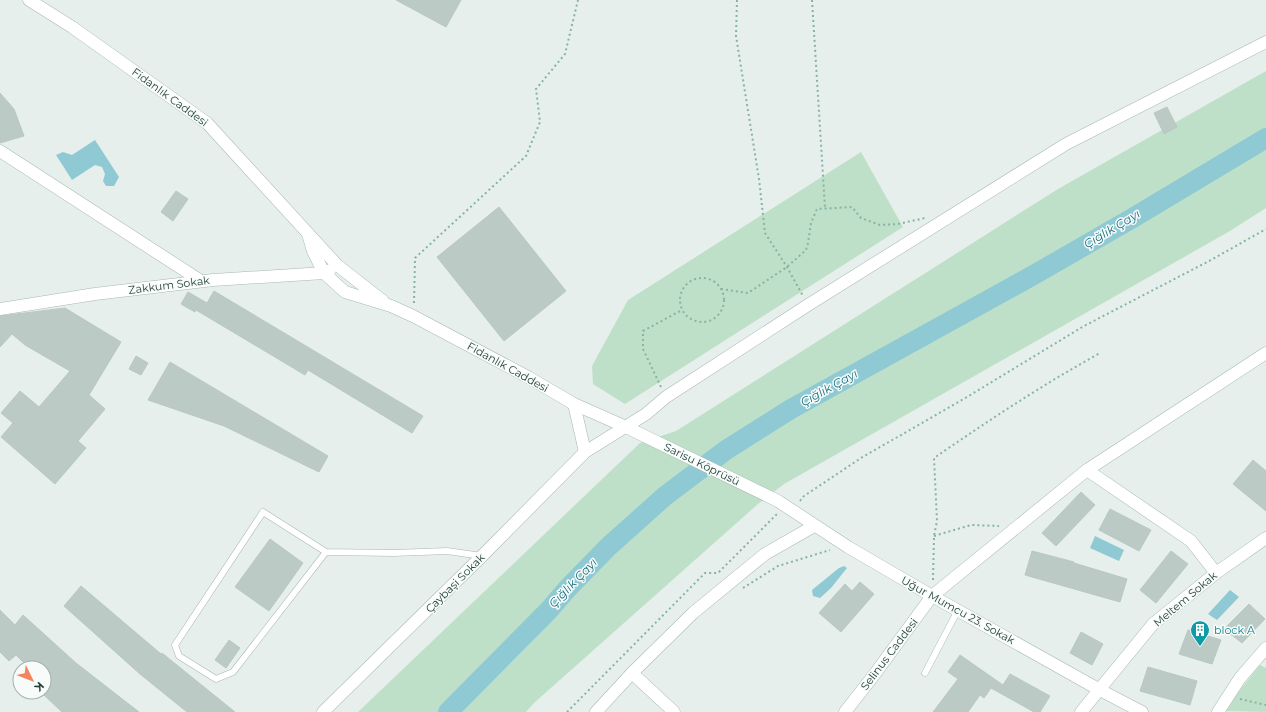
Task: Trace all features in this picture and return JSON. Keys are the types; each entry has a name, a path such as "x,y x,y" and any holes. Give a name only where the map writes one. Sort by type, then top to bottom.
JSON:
{"street":[{"name":"Fidanlık Caddesi","path":"29,0 72,27 207,123 337,265 391,306"},
{"name":"Çaybaşi Sokak","path":"323,712 482,556 584,452 646,414 666,397 808,305 1066,144 1266,42"},
{"path":"0,151 202,281"},
{"name":"Fidanlık Caddesi","path":"308,234 313,251 324,273 345,292 391,306 413,316 528,377 574,404 626,427"},
{"name":"Zakkum Sokak","path":"0,309 95,294 202,281 324,273 337,265"},
{"name":"Selinus Caddesi","path":"844,712 874,675 932,596 1087,470 1266,353"},
{"path":"574,404 584,452"},
{"name":"Sarisu Kōprüsü","path":"626,427 785,506"},
{"path":"1087,470 1191,540 1216,573"},
{"name":"Uğur Mumcu 23. Sokak","path":"785,506 848,547 932,596 1142,712"},
{"path":"596,712 632,673 693,613 764,554 814,526"},
{"name":"Meltem Sokak","path":"1081,712 1153,624 1216,573 1266,538"},
{"path":"1218,712 1240,678 1266,648"},
{"path":"632,673 674,712"}],"lane":[{"path":"326,552 233,672 216,679 179,656 175,645 263,512 326,552 394,553 447,551 482,556"},
{"path":"924,673 958,610"}],"path":[{"path":"413,316 415,258 526,156 540,122 536,89 565,54 578,0"},
{"path":"737,0 736,36 759,179 764,233 787,267 808,305"},
{"path":"812,0 825,208"},
{"path":"721,289 748,293 787,267 806,250 810,223 817,209 852,207 861,218 880,225 898,224 931,217"},
{"path":"567,712 705,573 718,573 785,506 804,496 861,458 1084,326 1211,260 1266,229"},
{"path":"695,279 710,279 717,283 721,289 724,296 722,310 712,320 698,322 692,320 682,310 680,295 688,282 695,279"},
{"path":"666,397 643,348 643,331 682,310"},
{"path":"932,596 934,536 937,521 934,458 1062,374 1100,353"},
{"path":"934,536 971,525 1016,527"},
{"path":"740,590 778,566 828,550 848,547"},
{"path":"1228,697 1266,705"}],"green space":[{"path":"1266,71 1266,208 1230,231 784,484 758,504 534,703 526,712 358,712 640,443 676,431 1058,189"},
{"path":"861,152 903,227 625,404 593,384 592,366 628,300"},
{"path":"1260,665 1266,668 1266,712 1223,711"}],"water":[{"path":"95,140 119,177 114,186 106,186 103,181 105,174 102,167 95,165 72,180 56,155 63,152 72,155"},
{"path":"1095,536 1124,550 1119,561 1090,548"},
{"path":"844,566 847,568 831,588 820,598 813,596 812,590 839,568"},
{"path":"1230,590 1239,597 1217,620 1208,614"}],"building":[{"path":"396,0 461,0 446,27"},
{"path":"0,93 14,109 24,136 0,143"},
{"path":"1167,107 1177,127 1164,134 1154,113"},
{"path":"176,191 188,199 173,221 161,212"},
{"path":"499,207 566,291 504,341 437,257"},
{"path":"214,291 423,416 412,433 308,370 305,375 196,310 195,312 181,304 188,292 207,303"},
{"path":"65,308 121,342 89,395 105,409 78,441 86,448 55,484 1,437 13,423 1,413 20,391 39,407 70,371 25,345 12,334 0,347 0,316"},
{"path":"136,356 148,363 141,375 129,369"},
{"path":"170,362 328,456 319,472 224,426 148,400"},
{"path":"1253,460 1266,471 1266,511 1233,484"},
{"path":"1081,492 1095,505 1056,546 1042,533"},
{"path":"1110,509 1151,530 1139,551 1099,530"},
{"path":"270,539 303,563 269,611 235,587"},
{"path":"1032,551 1074,562 1127,579 1120,602 1025,575"},
{"path":"1171,551 1188,564 1156,603 1140,590"},
{"path":"860,582 874,594 841,632 819,613 845,584 852,591"},
{"path":"81,586 161,654 162,653 235,712 187,712 140,674 64,606"},
{"path":"1249,604 1265,619 1242,643 1224,629"},
{"path":"0,610 15,625 23,615 76,663 139,712 62,712 49,700 52,700 52,660 21,660 16,655 9,661 0,652"},
{"name":"block A","path":"1188,630 1221,640 1212,664 1179,654"},
{"path":"1081,632 1103,644 1092,665 1070,653"},
{"path":"229,640 240,648 226,668 215,660"},
{"path":"960,655 1003,685 1010,674 1050,696 1040,712 1034,712 991,688 984,698 980,695 968,712 933,712 958,679 948,672"},
{"path":"1148,667 1197,681 1190,705 1140,691"}],"waterway":[{"name":"Çığlık Çayı","path":"448,712 549,610 608,547 665,496 726,450 791,409 1030,277 1131,219 1266,138"}],"place":[{"name":"block A","path":"1200,647"}]}
